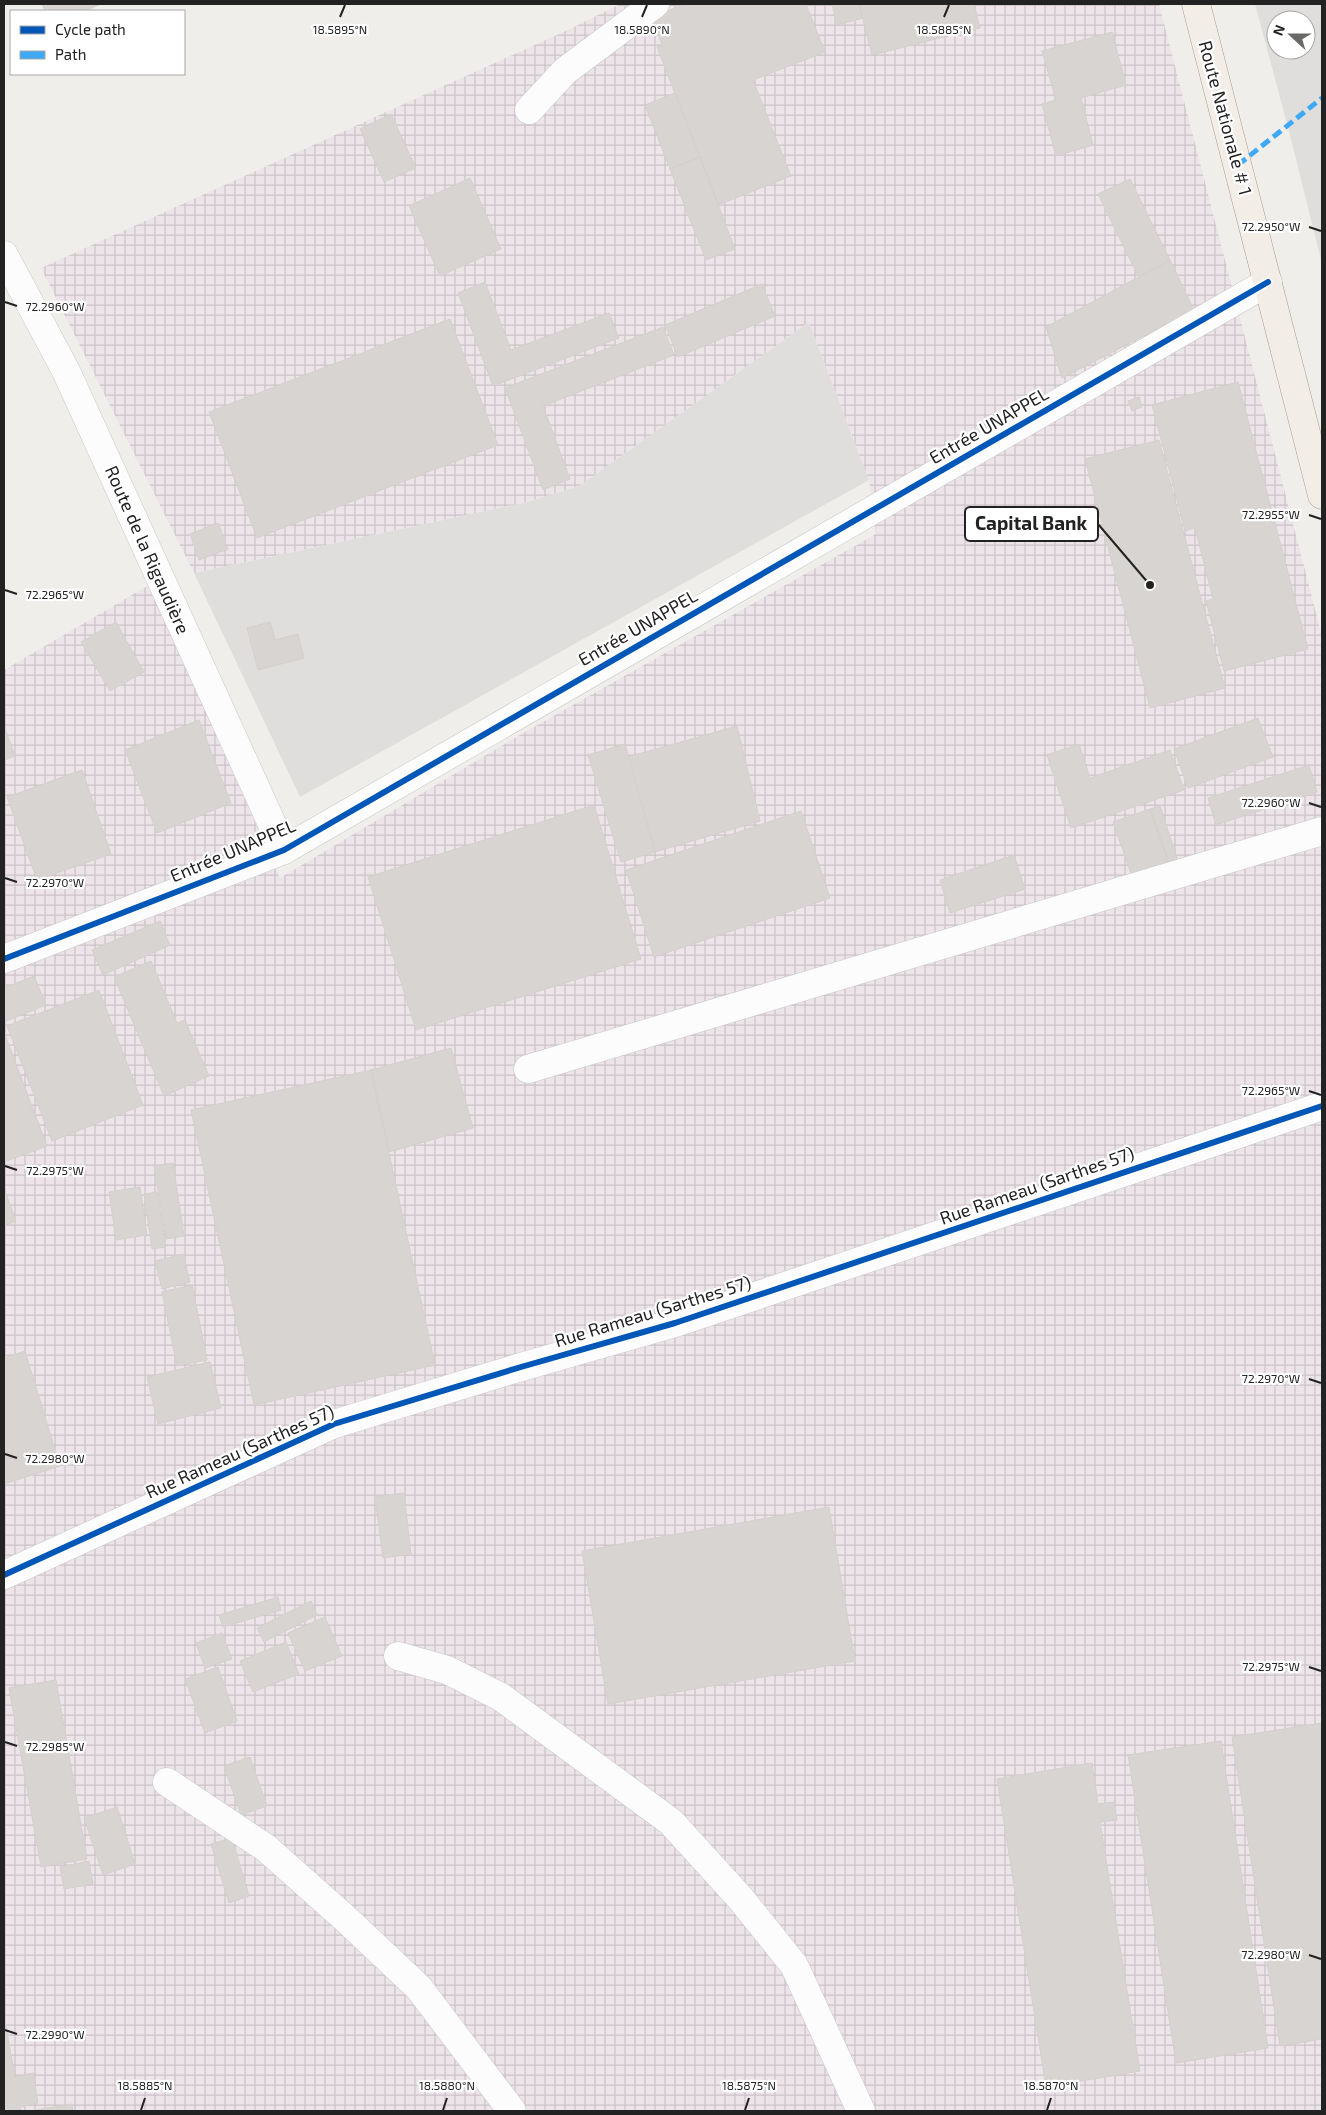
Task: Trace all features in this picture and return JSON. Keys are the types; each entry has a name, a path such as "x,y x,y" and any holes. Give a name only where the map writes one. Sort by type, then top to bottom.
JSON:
{"main road":[{"name":"Route Nationale # 1","path":"1196,4 1322,495"}],"street":[{"path":"529,110 564,71 655,4"},
{"name":"Route de la Rigaudière","path":"4,254 66,371 284,850"},
{"name":"Entrée UNAPPEL","path":"4,959 284,850 1268,282"},
{"path":"528,1069 1322,831"},
{"name":"Rue Rameau (Sarthes 57)","path":"4,1575 334,1424 520,1367 675,1323 1322,1106"},
{"path":"398,1656 447,1670 501,1697 671,1822 741,1899 794,1965 861,2111"},
{"path":"167,1782 266,1848 369,1940 419,1988 512,2111"}],"shaded area":[{"path":"620,4 1159,4 1322,636 1322,2111 4,2111 4,670 149,585 280,878 518,736 876,534 869,480 809,322 579,486 527,502 194,573 41,268 570,29"},
{"path":"1255,4 1322,4 1322,264 1270,60 1316,60 1316,10 1266,10 1266,45"},
{"path":"809,322 869,480 300,797 194,573 527,502 579,486"}],"building":[{"path":"42,4 101,4 87,10 45,10"},
{"path":"685,4 806,4 825,52 753,80 791,176 718,205 657,47 662,45 652,17"},
{"path":"832,4 859,4 863,18 837,25"},
{"path":"859,4 974,4 980,28 872,55"},
{"path":"1112,32 1126,85 1081,98 1093,145 1056,156 1042,104 1056,100 1042,51"},
{"path":"675,93 700,157 670,169 645,105"},
{"path":"391,114 416,168 384,182 360,129"},
{"path":"700,157 735,249 706,260 670,169"},
{"path":"470,178 501,249 440,276 409,206"},
{"path":"1130,179 1170,260 1139,278 1098,194"},
{"path":"1170,260 1194,310 1062,378 1046,327"},
{"path":"485,282 511,350 609,313 619,338 493,386 458,293"},
{"path":"762,284 775,316 678,357 665,325"},
{"path":"450,319 498,445 257,538 209,412"},
{"path":"663,327 674,355 543,406 570,479 543,490 505,388"},
{"path":"1238,382 1308,649 1224,671 1206,601 1213,599 1195,528 1185,531 1152,405"},
{"path":"1139,397 1142,407 1132,411 1128,401"},
{"path":"1159,440 1225,688 1150,708 1085,459"},
{"path":"218,523 228,549 199,560 190,534"},
{"path":"116,622 144,672 110,691 81,642"},
{"path":"270,622 275,640 298,634 304,658 258,670 247,628"},
{"path":"1258,718 1273,757 1188,788 1174,749"},
{"path":"199,720 231,803 157,833 125,750"},
{"path":"4,726 15,756 4,760"},
{"path":"737,726 760,821 655,852 628,757"},
{"path":"625,744 655,852 621,862 588,755"},
{"path":"1079,744 1090,778 1170,750 1184,790 1071,828 1047,755"},
{"path":"1309,765 1317,792 1216,825 1208,798"},
{"path":"82,770 111,854 37,880 7,797"},
{"path":"594,805 641,959 416,1030 368,877"},
{"path":"1160,806 1179,864 1170,867 1150,809"},
{"path":"1150,809 1170,867 1133,879 1113,822"},
{"path":"801,811 830,898 654,957 626,870"},
{"path":"1014,855 1025,889 950,913 940,880"},
{"path":"160,921 170,945 103,975 92,950"},
{"path":"151,961 177,1023 185,1020 209,1076 164,1096 114,977"},
{"path":"34,976 46,1005 4,1022 4,988"},
{"path":"99,990 143,1105 52,1141 7,1026"},
{"path":"4,1032 47,1146 4,1162"},
{"path":"451,1048 473,1128 389,1152 371,1070"},
{"path":"371,1070 435,1365 254,1405 191,1110"},
{"path":"173,1163 184,1236 166,1239 154,1166"},
{"path":"140,1187 147,1235 116,1240 109,1192"},
{"path":"4,1188 16,1221 4,1226"},
{"path":"157,1192 166,1247 152,1249 144,1194"},
{"path":"183,1254 190,1282 162,1289 155,1261"},
{"path":"192,1285 207,1360 177,1366 162,1292"},
{"path":"25,1351 60,1466 4,1484 4,1358"},
{"path":"210,1362 221,1408 158,1424 147,1377"},
{"path":"404,1493 411,1554 383,1558 375,1497"},
{"path":"829,1507 855,1661 608,1704 582,1551"},
{"path":"278,1597 281,1610 223,1627 219,1615"},
{"path":"311,1601 317,1615 264,1642 257,1628"},
{"path":"325,1617 342,1656 305,1671 288,1633"},
{"path":"222,1633 232,1659 205,1668 196,1643"},
{"path":"286,1642 299,1674 253,1692 240,1661"},
{"path":"218,1667 237,1721 205,1733 185,1679"},
{"path":"56,1680 87,1859 41,1867 9,1688"},
{"path":"1322,1723 1322,2039 1280,2046 1232,1737"},
{"path":"1221,1741 1268,2048 1176,2063 1128,1755"},
{"path":"250,1757 267,1806 241,1815 224,1766"},
{"path":"1092,1763 1098,1804 1114,1802 1117,1820 1100,1822 1140,2071 1046,2087 997,1779"},
{"path":"117,1807 135,1864 103,1875 84,1818"},
{"path":"232,1838 249,1896 229,1903 211,1844"},
{"path":"89,1861 93,1884 64,1889 60,1867"},
{"path":"4,2015 15,2077 33,2073 38,2103 20,2107 21,2110 15,2111 4,2111"},
{"path":"72,2104 73,2111 30,2111"}],"marked path":[{"path":"1238,165 1322,98"}],"cycle path":[{"path":"4,959 284,850 1268,282"},
{"path":"4,1575 334,1424 521,1367 675,1323 1322,1106"}],"place":[{"name":"Capital Bank","path":"1150,585"}]}
